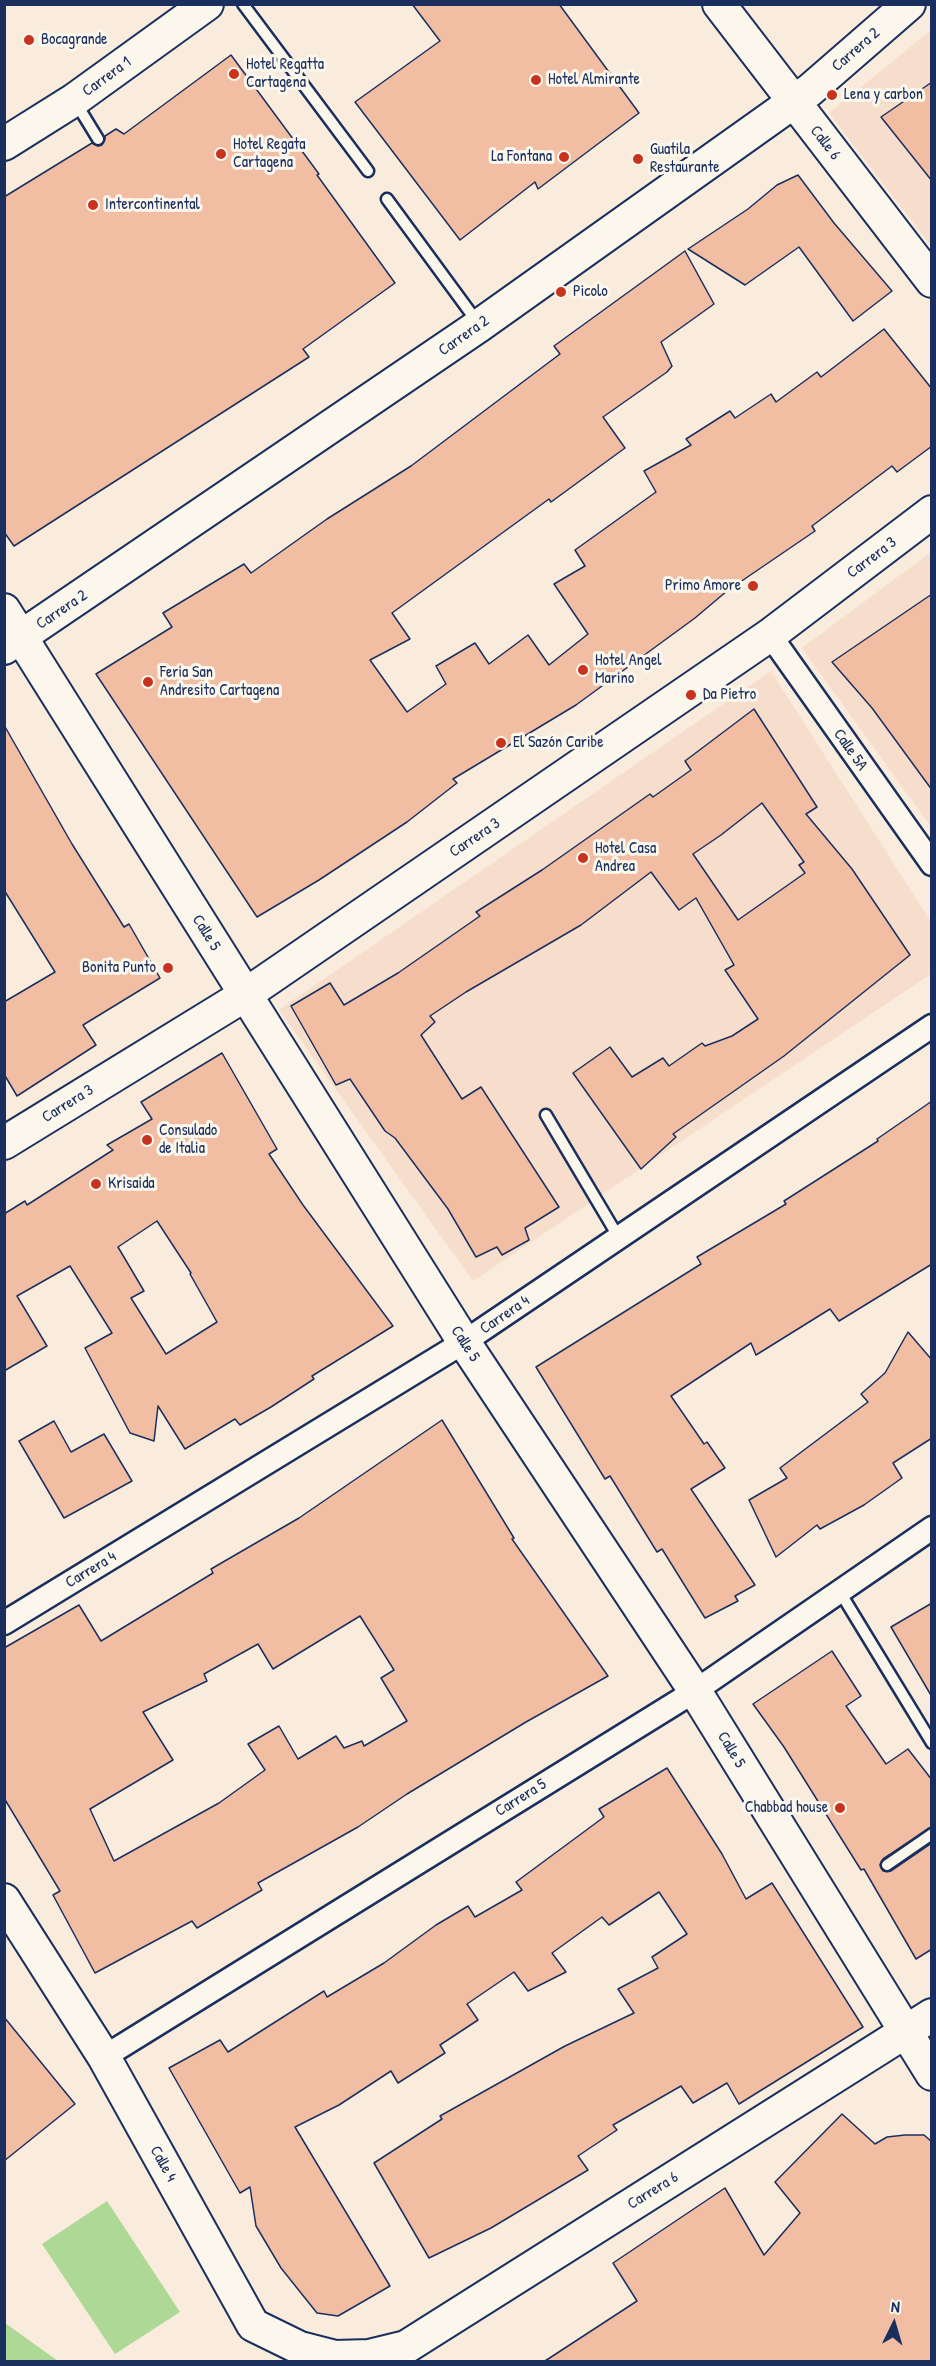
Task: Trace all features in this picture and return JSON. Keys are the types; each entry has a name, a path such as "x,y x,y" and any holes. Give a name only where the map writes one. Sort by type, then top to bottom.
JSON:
{"street":[{"name":"Carrera 1","path":"4,144 74,100 207,4"},
{"name":"Calle 6","path":"719,4 932,280"},
{"name":"Carrera 2","path":"13,643 480,325 794,102 909,4"},
{"name":"Carrera 3","path":"4,1143 245,995 770,635 932,512"},
{"name":"Calle 5","path":"4,610 13,643 245,995 464,1342 695,1691 904,2033 932,2074"},
{"name":"Calle 5A","path":"770,635 932,864"},
{"name":"Carrera 4","path":"4,1623 464,1342 932,1026"},
{"name":"Carrera 5","path":"104,2056 695,1691 932,1528"},
{"name":"Calle 4","path":"4,1900 104,2056 253,2325 300,2348 335,2357 369,2356"},
{"name":"Carrera 6","path":"369,2356 406,2346 932,2015"}],"lane":[{"path":"243,4 368,171"},
{"path":"74,100 98,139"},
{"path":"387,199 480,325"},
{"path":"546,1114 619,1238"},
{"path":"840,1592 932,1743"},
{"path":"886,1865 932,1834"}],"shaded area":[{"path":"931,30 931,246 829,113"},
{"path":"931,552 931,827 802,648"},
{"path":"771,671 931,922 931,974 473,1281 279,1010"}],"green space":[{"path":"107,2201 180,2312 115,2354 42,2244"},
{"path":"5,2323 58,2361 5,2361"}],"building":[{"path":"412,4 559,4 639,113 538,189 535,182 460,240 355,102 440,41"},
{"path":"231,55 319,174 317,175 395,283 303,349 309,357 14,546 4,532 4,197 92,143 102,145 105,136 116,129 124,134"},
{"path":"932,82 932,181 881,117"},
{"path":"798,175 834,223 892,291 853,321 799,247 745,285 688,249 748,209 777,185"},
{"path":"685,251 714,304 661,342 672,366 667,372 603,417 625,448 551,502 549,499 392,613 410,639 370,660 407,712 446,684 436,666 475,643 489,664 528,635 549,665 588,634 554,584 585,566 575,550 656,492 644,471 691,445 686,439 730,411 735,418 771,394 776,402 817,372 821,377 884,329 932,389 932,446 897,472 892,466 812,526 815,531 727,591 695,618 576,705 453,779 457,783 407,822 319,880 257,917 96,674 172,627 163,613 244,564 251,573 327,519 411,466 560,354 554,346"},
{"path":"932,594 932,790 872,708 832,662"},
{"path":"754,709 817,807 806,814 852,869 910,955 784,1056 673,1134 676,1137 641,1169 573,1073 610,1047 632,1077 663,1058 669,1066 702,1043 705,1046 732,1036 758,1019 725,970 734,965 696,898 679,910 651,872 581,925 466,992 430,1016 435,1022 421,1035 462,1099 481,1087 559,1207 525,1228 529,1240 502,1255 497,1247 476,1257 448,1209 395,1138 385,1131 350,1079 336,1085 291,1006 330,983 344,1005 398,973 480,916 476,912 542,870 650,794 653,797 691,770 685,761","holes":["762,803 804,862 799,865 805,873 738,920 693,854"]},
{"path":"4,725 72,844 124,927 129,924 160,978 83,1025 96,1045 17,1096 4,1074 4,1002 55,972 4,890"},
{"path":"222,1053 277,1149 269,1154 303,1205 393,1326 312,1376 314,1379 271,1407 240,1425 235,1419 185,1449 158,1406 154,1441 130,1433 85,1348 112,1333 70,1266 17,1296 47,1346 4,1371 4,1214 25,1201 27,1205 113,1150 107,1145 152,1119 141,1102","holes":["157,1221 191,1273 217,1322 166,1354 131,1298 144,1291 118,1247"]},
{"path":"932,1101 932,1264 839,1321 830,1309 756,1355 751,1343 671,1396 704,1444 707,1442 725,1468 691,1489 755,1585 735,1596 738,1601 705,1618 662,1549 657,1552 610,1476 605,1479 536,1367 701,1264 697,1257 786,1204 784,1201 878,1141 877,1139"},
{"path":"908,1332 932,1360 932,1438 893,1463 902,1478 864,1505 820,1529 817,1525 776,1557 749,1500 787,1478 780,1468 868,1402 861,1394 885,1373"},
{"path":"442,1420 514,1538 512,1539 608,1676 526,1722 407,1794 358,1827 258,1883 262,1890 197,1928 192,1921 95,1973 53,1895 60,1891 4,1798 4,1648 79,1605 101,1641 213,1573 211,1569 299,1518","holes":["360,1616 394,1670 381,1678 407,1721 364,1746 362,1741 344,1748 336,1736 298,1759 279,1726 248,1744 265,1770 219,1803 114,1861 90,1809 173,1760 143,1712 207,1681 204,1674 258,1644 273,1669"]},
{"path":"54,1421 71,1452 104,1434 132,1481 64,1518 19,1441"},
{"path":"932,1603 932,1697 891,1627"},
{"path":"832,1651 861,1696 846,1706 886,1764 908,1749 932,1780 932,1827 883,1859 880,1865 883,1871 891,1871 932,1843 932,1949 916,1959 864,1869 861,1870 784,1747 753,1704"},
{"path":"667,1768 722,1854 746,1899 772,1883 863,2027 739,2104 727,2083 693,2103 681,2086 613,2125 617,2130 578,2156 588,2170 491,2228 429,2258 374,2163 442,2119 440,2116 565,2046 634,2013 618,1989 658,1968 652,1957 687,1934 659,1892 609,1925 602,1917 552,1953 566,1972 528,1991 514,1972 467,2004 478,2020 440,2045 445,2053 398,2083 391,2071 339,2105 295,2127 390,2286 338,2316 317,2313 281,2268 256,2226 250,2187 240,2193 169,2068 220,2040 228,2052 324,1991 327,1997 384,1963 436,1925 468,1906 475,1917 522,1890 516,1882 604,1817 599,1809"},
{"path":"4,2017 75,2104 4,2161"},
{"path":"842,2114 875,2144 887,2137 905,2135 924,2135 932,2142 932,2361 545,2361 637,2301 613,2263 725,2188 764,2255 800,2213 775,2182"}],"place":[{"name":"Bocagrande","path":"29,40"},
{"name":"Hotel Regatta Cartagena","path":"234,74"},
{"name":"Hotel Almirante","path":"536,80"},
{"name":"Lena y carbon","path":"832,95"},
{"name":"Hotel Regata Cartagena","path":"221,154"},
{"name":"La Fontana","path":"564,157"},
{"name":"Guatila Restaurante","path":"638,159"},
{"name":"Intercontinental","path":"93,205"},
{"name":"Picolo","path":"561,292"},
{"name":"Primo Amore","path":"753,586"},
{"name":"Hotel Angel Marino","path":"583,670"},
{"name":"Feria San Andresito Cartagena","path":"148,682"},
{"name":"Da Pietro","path":"691,695"},
{"name":"El Sazón Caribe","path":"501,743"},
{"name":"Hotel Casa Andrea","path":"583,858"},
{"name":"Bonita Punto","path":"168,968"},
{"name":"Consulado de Italia","path":"147,1140"},
{"name":"Krisaida","path":"96,1184"},
{"name":"Chabbad house","path":"840,1808"}]}
